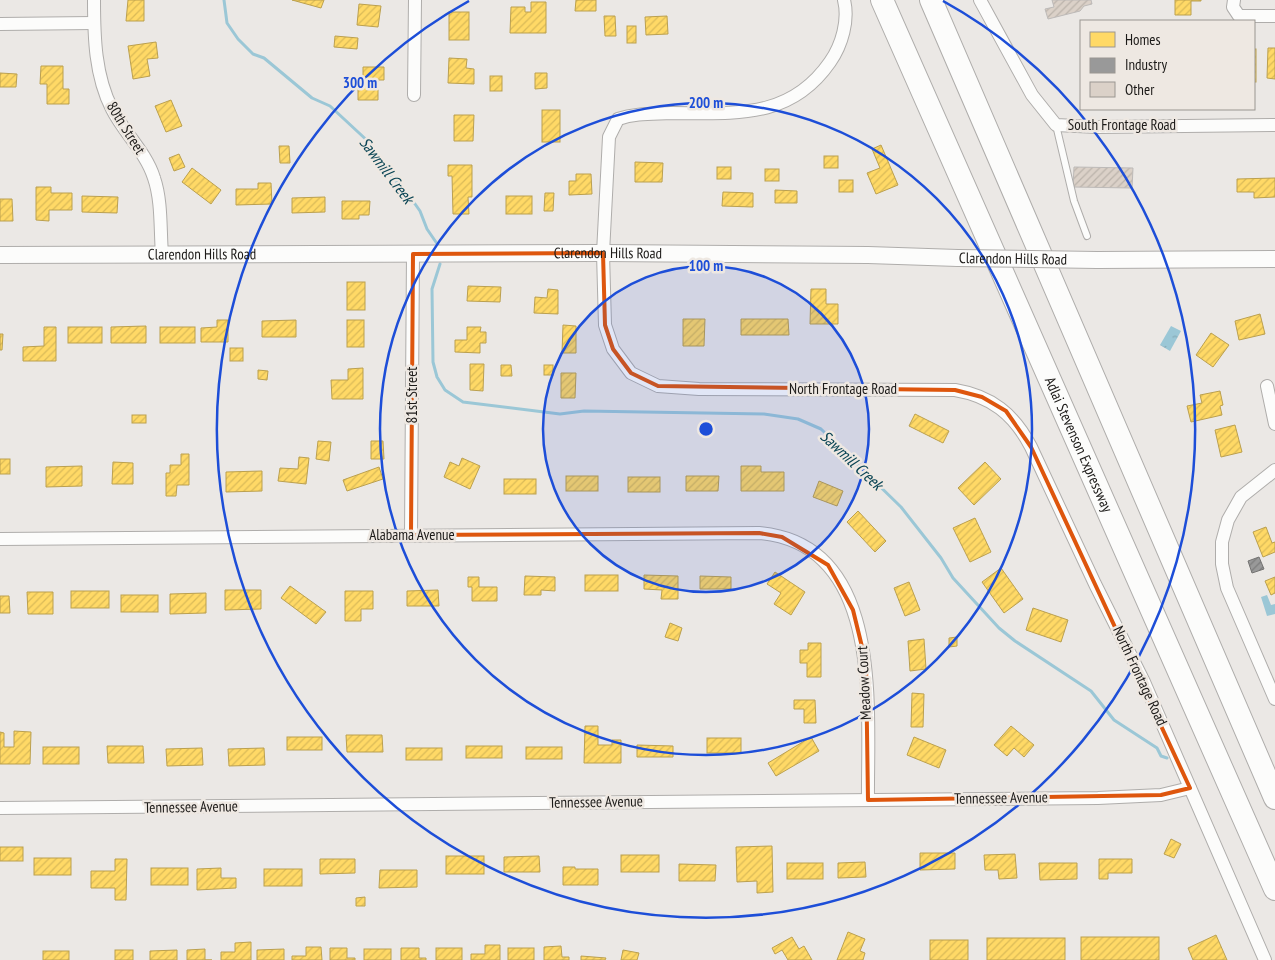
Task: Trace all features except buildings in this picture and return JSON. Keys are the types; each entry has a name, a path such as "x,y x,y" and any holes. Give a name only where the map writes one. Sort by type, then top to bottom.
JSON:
{"highway":[{"name":"Adlai Stevenson Expressway","path":"882,0 1275,889"},
{"path":"930,0 1275,798"}],"street":[{"name":"80th Street","path":"94,0 98,67 112,109 146,160 154,177 158,192 162,254"},
{"path":"414,95 415,0"},
{"name":"North Frontage Road","path":"844,0 846,10 837,51 822,74 784,103 763,110 634,114 618,119 609,137 602,253 605,325 613,349 631,373 658,386 699,389 955,390 982,397 1006,411 1024,434 1031,447 1095,584 1144,682 1266,960"},
{"name":"South Frontage Road","path":"980,0 1032,95 1056,125 1097,128 1275,125"},
{"path":"1234,0 1233,7 1239,16 1275,16"},
{"path":"0,24 94,23"},
{"name":"Clarendon Hills Road","path":"0,255 602,253 868,254 958,258 1097,260 1275,259"},
{"name":"81st Street","path":"411,535 413,254"},
{"path":"1267,386 1275,424"},
{"path":"1275,470 1241,496 1228,520 1222,542 1222,564 1227,588 1275,699"},
{"name":"Alabama Avenue","path":"4,539 759,533 782,537 812,552"},
{"name":"Meadow Court","path":"812,552 828,565 841,584 860,630 866,677 868,800"},
{"name":"Tennessee Avenue","path":"0,808 1151,796 1190,788"}],"lane":[{"path":"1056,125 1074,201 1087,236"}],"highlighted area":[{"path":"603,253 605,325 613,349 631,373 658,386 955,390 982,397 1006,411 1031,447 1190,788 1161,795 868,800 866,663 853,610 828,565 782,537 759,533 411,535 413,254"}],"water":[{"path":"1171,326 1181,331 1170,351 1160,345"},
{"path":"1267,595 1271,605 1275,604 1275,614 1267,616 1261,597"}],"waterway":[{"name":"Sawmill Creek","path":"224,0 227,23 238,39 253,54 264,58 312,98 330,106 372,145 377,161 408,194 420,211 427,229 440,248"},
{"name":"Sawmill Creek","path":"440,264 432,289 433,362 437,377 445,390 463,402 560,414 584,411 764,414 798,419 821,429 901,507 941,558 953,578 999,628 1015,641 1091,691 1114,720 1157,748 1161,756 1167,758"}]}
